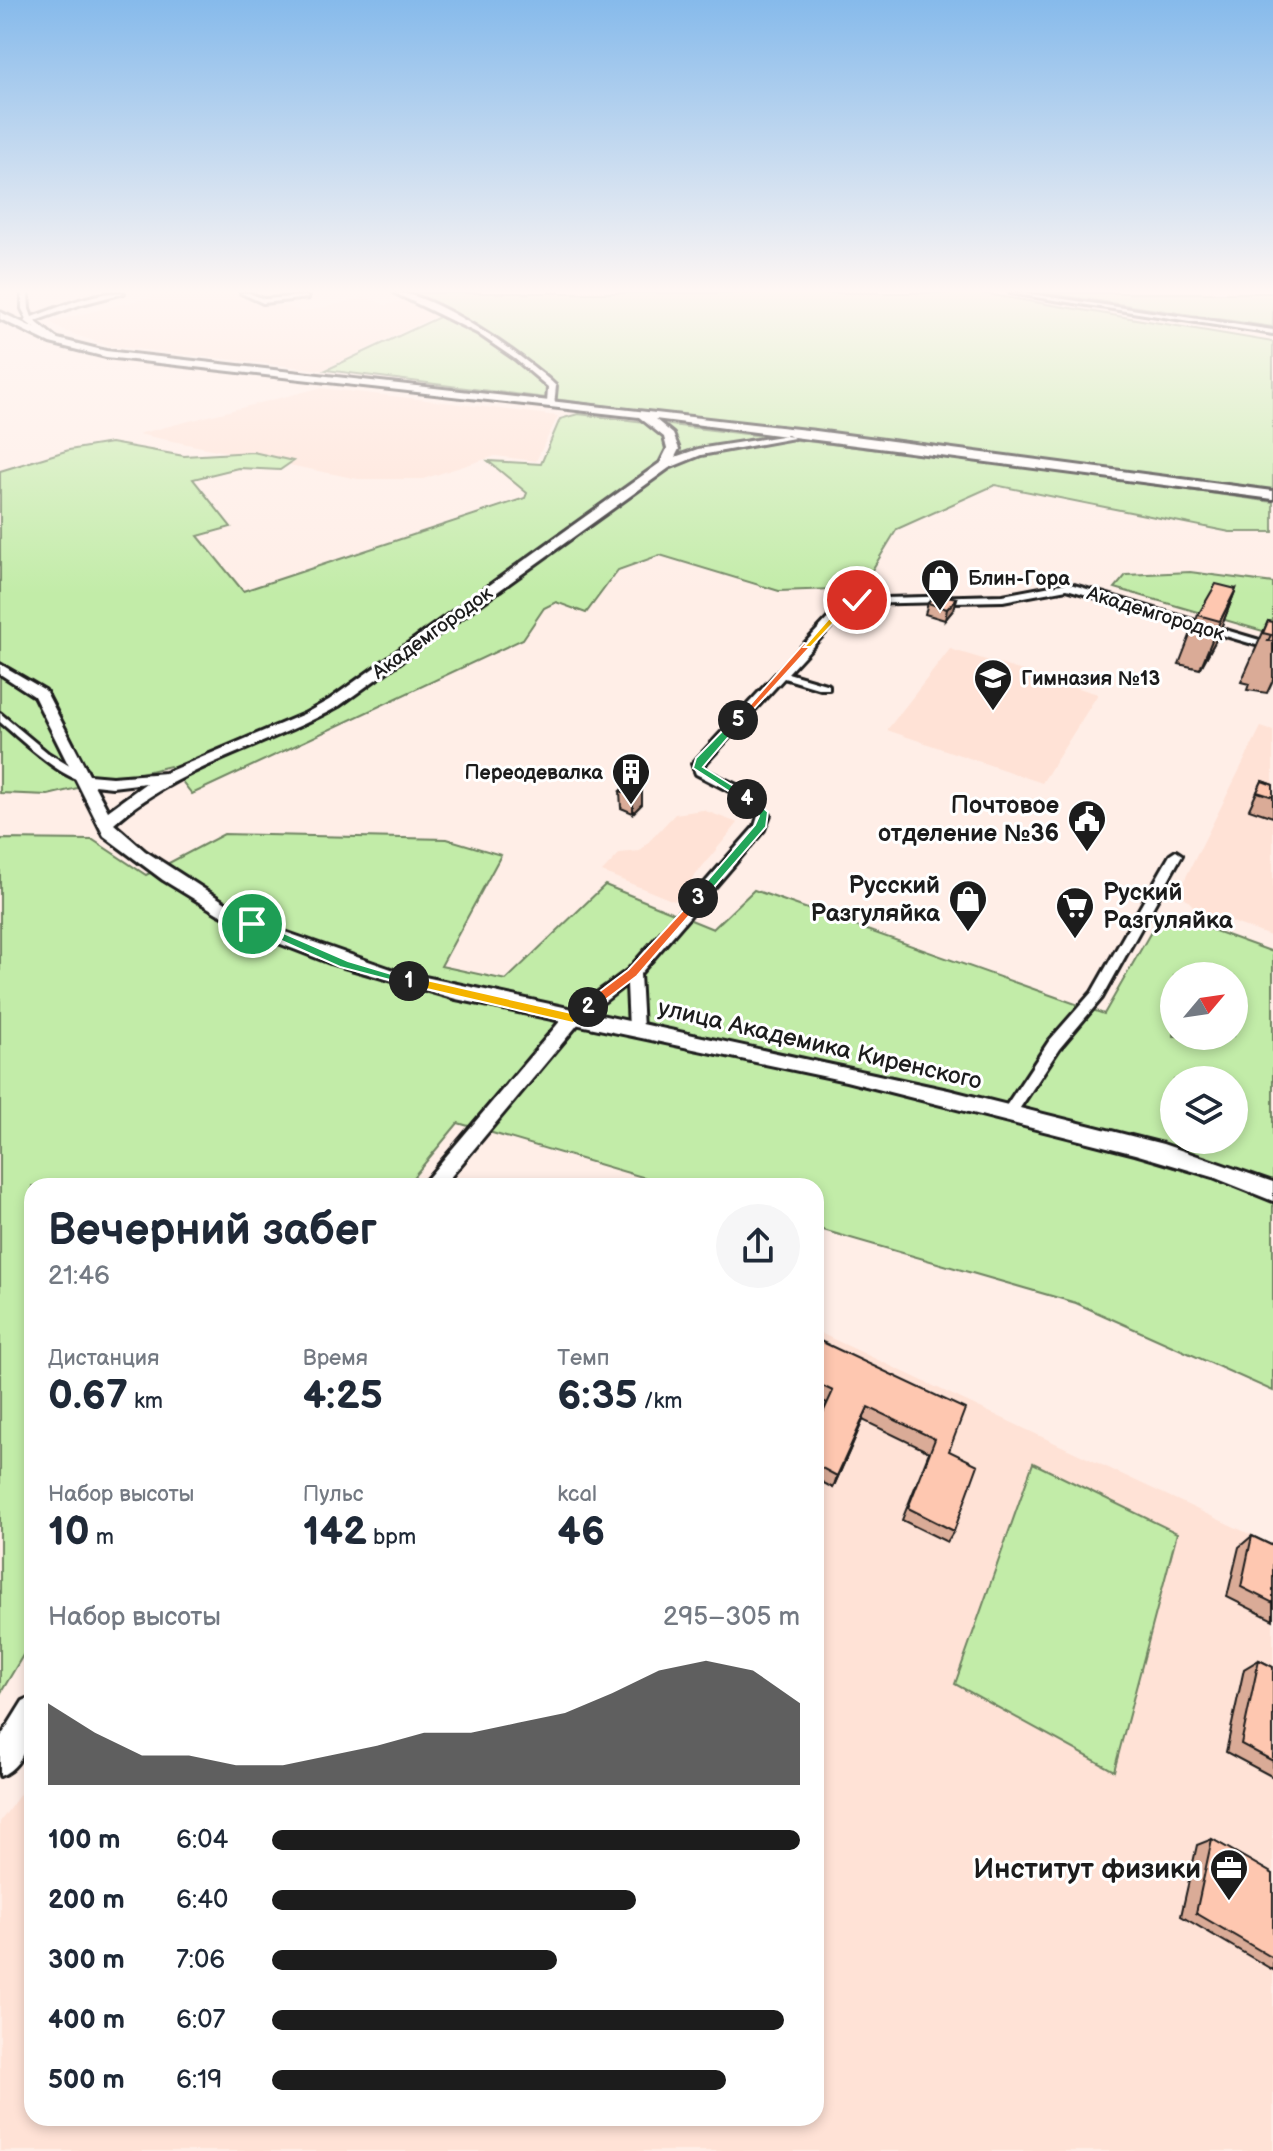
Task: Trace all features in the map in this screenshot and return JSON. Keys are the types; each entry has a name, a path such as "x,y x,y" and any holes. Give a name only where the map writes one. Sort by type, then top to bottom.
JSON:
{"main road":[{"path":"455,393 816,434 1273,495"},
{"path":"643,415 669,436 673,449 665,465"},
{"name":"Академгородок","path":"183,772 295,724 334,703 665,465 698,452 816,434"},
{"name":"улица Академика Киренского","path":"0,668 40,693 106,822 122,843 198,896 310,951 389,976 573,1018 778,1058 1009,1113 1182,1157 1234,1174 1273,1192"},
{"path":"84,779 112,782 183,772"},
{"path":"106,822 138,794 183,772"}],"street":[{"path":"551,404 552,393"},
{"name":"Академгородок","path":"438,1178 573,1018 633,973 760,827 764,815 737,790 700,772 698,764 849,601 1003,598 1067,586 1273,647"},
{"path":"782,674 825,687"},
{"path":"0,716 44,755 84,779"},
{"path":"1009,1113 1054,1045 1097,995 1176,855"},
{"path":"633,973 636,1029"},
{"path":"0,1763 24,1723"}],"shaded area":[{"path":"298,393 365,393 558,416 536,461 495,456 423,479 358,479 138,434"},
{"name":"Гимназия №13","path":"950,649 1098,694 1042,783 887,730"},
{"path":"1261,727 1273,731 1273,937 1196,909 1179,891"},
{"path":"703,810 738,823 674,901 602,872 620,853 640,851 675,814"},
{"path":"824,1335 1273,1545 1273,2151 0,2151 0,1822 24,1788 24,2126 824,2126"}],"green space":[{"path":"509,393 1273,393 1273,491"},
{"path":"578,414 1040,469 1273,502 1273,532 1230,532 995,485 897,529 861,588 779,591 660,555 618,570 586,613 556,602 544,608 523,639 192,794 170,766 48,795 0,793 0,471 69,450 111,443 184,456 253,452 293,461 280,470 238,468 193,479 231,527 198,536 243,591 525,498 527,493 488,461 541,464 560,419"},
{"path":"1190,572 1273,583 1273,634 1115,588 1126,575"},
{"path":"224,834 447,839 501,855 441,966 506,980 605,885 713,929 754,890 1104,1014 1160,916 1185,920 1273,952 1273,1391 1076,1303 824,1230 824,1178 646,1178 458,1123 413,1178 24,1178 24,1654 0,1694 0,839 93,840 146,875"},
{"path":"1033,1463 1177,1533 1114,1771 955,1684"}],"building":[{"path":"1216,584 1236,589 1220,621 1198,615"},
{"path":"935,594 957,598 947,609 928,603"},
{"path":"1268,621 1273,622 1273,641 1268,641 1271,635 1263,633"},
{"path":"1262,781 1273,785 1273,797 1257,792"},
{"path":"630,782 642,787 633,796 620,791"},
{"path":"824,1343 965,1409 949,1451 978,1465 954,1531 908,1508 935,1439 868,1407 837,1476 824,1469 824,1411 833,1391 824,1387"},
{"path":"1252,1536 1273,1546 1273,1603 1241,1587"},
{"path":"1259,1660 1273,1667 1273,1761 1241,1744"},
{"name":"Институт физики","path":"1212,1839 1273,1874 1273,1958 1196,1913"}],"place":[{"name":"Блин-Гора","path":"940,612"},
{"name":"Гимназия №13","path":"993,712"},
{"name":"Переодевалка","path":"631,806"},
{"name":"Почтовое отделение №36","path":"1087,853"},
{"name":"Русский Разгуляйка","path":"968,933"},
{"name":"Руский Разгуляйка","path":"1075,940"},
{"name":"Институт физики","path":"1229,1902"}],"route":[{"path":"252,924 344,964 476,998 573,1018 633,973 760,827 764,815 737,790 705,776 698,764 835,615 849,601 857,600"}]}
